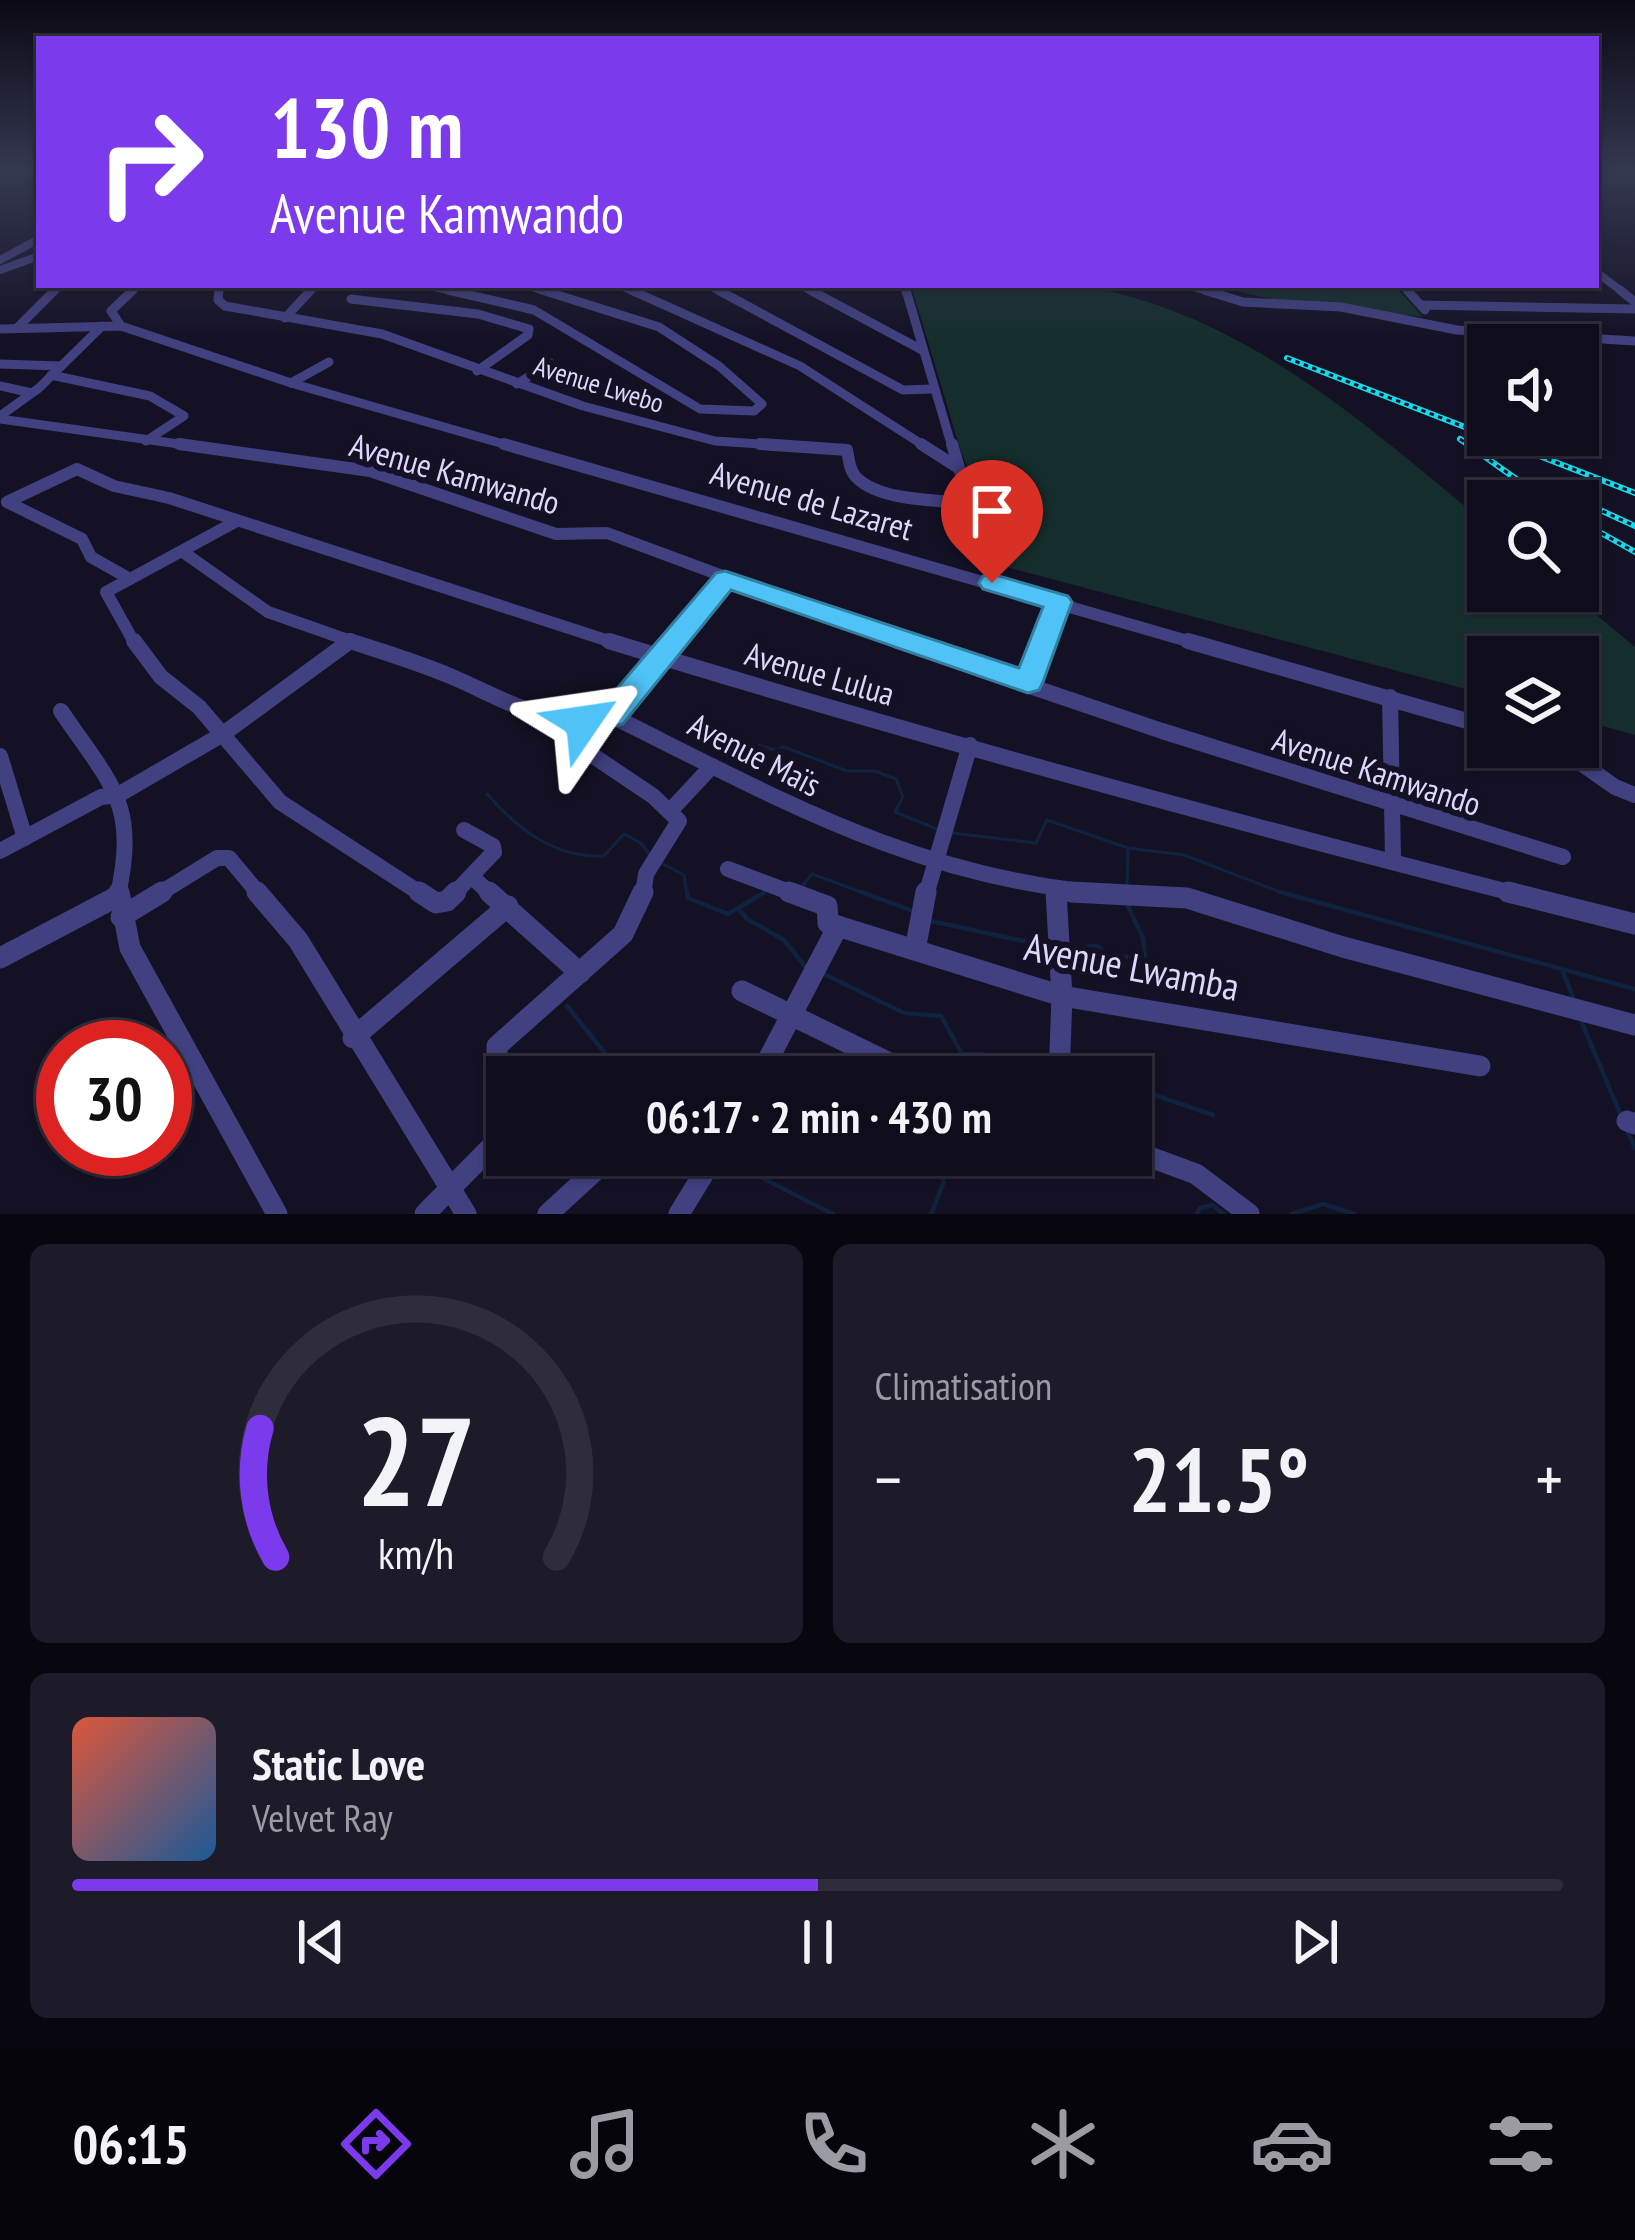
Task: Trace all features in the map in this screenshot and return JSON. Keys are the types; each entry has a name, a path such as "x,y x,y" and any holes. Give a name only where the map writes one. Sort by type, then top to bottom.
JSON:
{"street":[{"path":"0,260 36,240"},
{"path":"0,270 36,257"},
{"path":"1600,278 1635,306"},
{"path":"16,328 57,288"},
{"path":"121,326 111,311 135,288"},
{"name":"Avenue Lwebo","path":"220,288 221,305 382,334 517,384 715,441 847,449 850,468 859,479 902,493 967,503"},
{"path":"285,318 313,288"},
{"name":"Avenue Lwebo","path":"439,288 534,310 700,409 754,411 762,404 752,390 649,322 535,288"},
{"path":"627,288 800,366 957,467"},
{"path":"714,288 904,391 933,388"},
{"path":"806,288 922,350"},
{"path":"905,288 992,583"},
{"path":"1197,288 1243,302 1341,308 1440,328 1635,341"},
{"path":"1405,288 1440,328"},
{"path":"351,299 478,314 529,328 528,335 477,371"},
{"path":"1421,305 1635,306"},
{"path":"0,417 102,326"},
{"name":"Avenue de Lazaret","path":"0,329 121,326 291,383 1467,721"},
{"path":"291,383 328,362"},
{"path":"517,384 550,363"},
{"path":"0,364 56,371 150,396 184,416 146,441"},
{"path":"0,386 32,393"},
{"name":"Avenue Kamwando","path":"0,417 370,471 556,534 612,534 725,579 1162,731 1563,857"},
{"name":"Avenue Lulua","path":"130,579 91,557 82,538 8,503 75,468 114,486 852,716 970,745 1234,822 1635,924"},
{"path":"235,522 105,595 123,628 160,676 224,734 287,808 432,901 447,901 494,847 464,830"},
{"name":"Avenue Maïs","path":"183,552 268,612 448,674 531,714 586,723 612,716 846,832 932,861 1056,891 1187,898 1343,947 1635,1025"},
{"path":"612,716 725,579"},
{"path":"1028,682 1058,602"},
{"path":"0,851 101,797 118,795 224,734 351,640"},
{"path":"1390,697 1394,859"},
{"path":"61,711 118,795 127,821 120,906 154,993 278,1214"},
{"path":"497,1056 497,1046 615,944 634,917 650,866 678,827 671,809 531,714"},
{"path":"915,950 932,861 970,745"},
{"path":"0,756 26,838"},
{"path":"671,809 712,766"},
{"path":"1588,768 1635,795"},
{"path":"0,958 210,862 229,858 298,940 353,1038 466,1214"},
{"name":"Avenue Lwamba","path":"728,869 827,906 826,922 1044,986 1062,996 1480,1066"},
{"path":"472,877 580,974"},
{"path":"1056,891 1060,1056"},
{"path":"353,1038 508,906"},
{"path":"769,1056 838,926"},
{"path":"742,991 874,1056"},
{"path":"425,1214 486,1153"},
{"path":"1152,1158 1196,1174 1249,1214"},
{"path":"548,1214 589,1176"},
{"path":"680,1214 703,1176"}],"green space":[{"path":"912,288 1093,288 1144,301 1251,348 1349,413 1467,508 1467,612 1593,612 1635,647 1635,735 1599,725 1599,636 1467,636 1467,689 1003,566 959,445"},
{"path":"1222,288 1397,288 1423,317 1272,299"}],"waterway":[{"path":"758,745 775,750 784,747 847,771 875,771 896,779 903,797 895,812 937,829"},
{"path":"487,794 525,830 553,847 604,856 624,834 641,843 650,855"},
{"path":"952,833 1036,843 1047,820 1128,848 1184,855 1281,892"},
{"path":"1127,888 1128,850"},
{"path":"663,864 684,875 687,895"},
{"path":"802,886 812,874 869,895"},
{"path":"760,895 766,891"},
{"path":"687,892 688,898 728,914 760,895"},
{"path":"760,895 765,892"},
{"path":"861,892 913,911"},
{"path":"1281,892 1635,989"},
{"path":"1281,892 1288,895"},
{"path":"1066,948 1097,946 1110,957 1145,957 1143,938 1127,904"},
{"path":"739,909 747,919 784,940 807,969"},
{"path":"931,921 1051,947"},
{"path":"1563,972 1573,997"},
{"path":"822,973 904,1013 941,1016 962,1054"},
{"path":"567,1006 607,1056"},
{"path":"1582,1023 1620,1113"},
{"path":"962,1054 990,1056"},
{"path":"1152,1094 1213,1115"},
{"path":"1628,1133 1635,1148"},
{"path":"758,1176 833,1214"},
{"path":"931,1214 944,1182 941,1176"},
{"path":"1292,1214 1323,1204 1354,1214"},
{"path":"1197,1214 1200,1208 1213,1205 1223,1214"}],"railway":[{"path":"1287,358 1635,493"},
{"path":"1460,439 1518,480"},
{"path":"1599,509 1635,526"},
{"path":"1599,532 1635,552"}],"route":[{"path":"583,722 612,716 725,579 916,648 1028,682 1058,602 992,583"}]}
